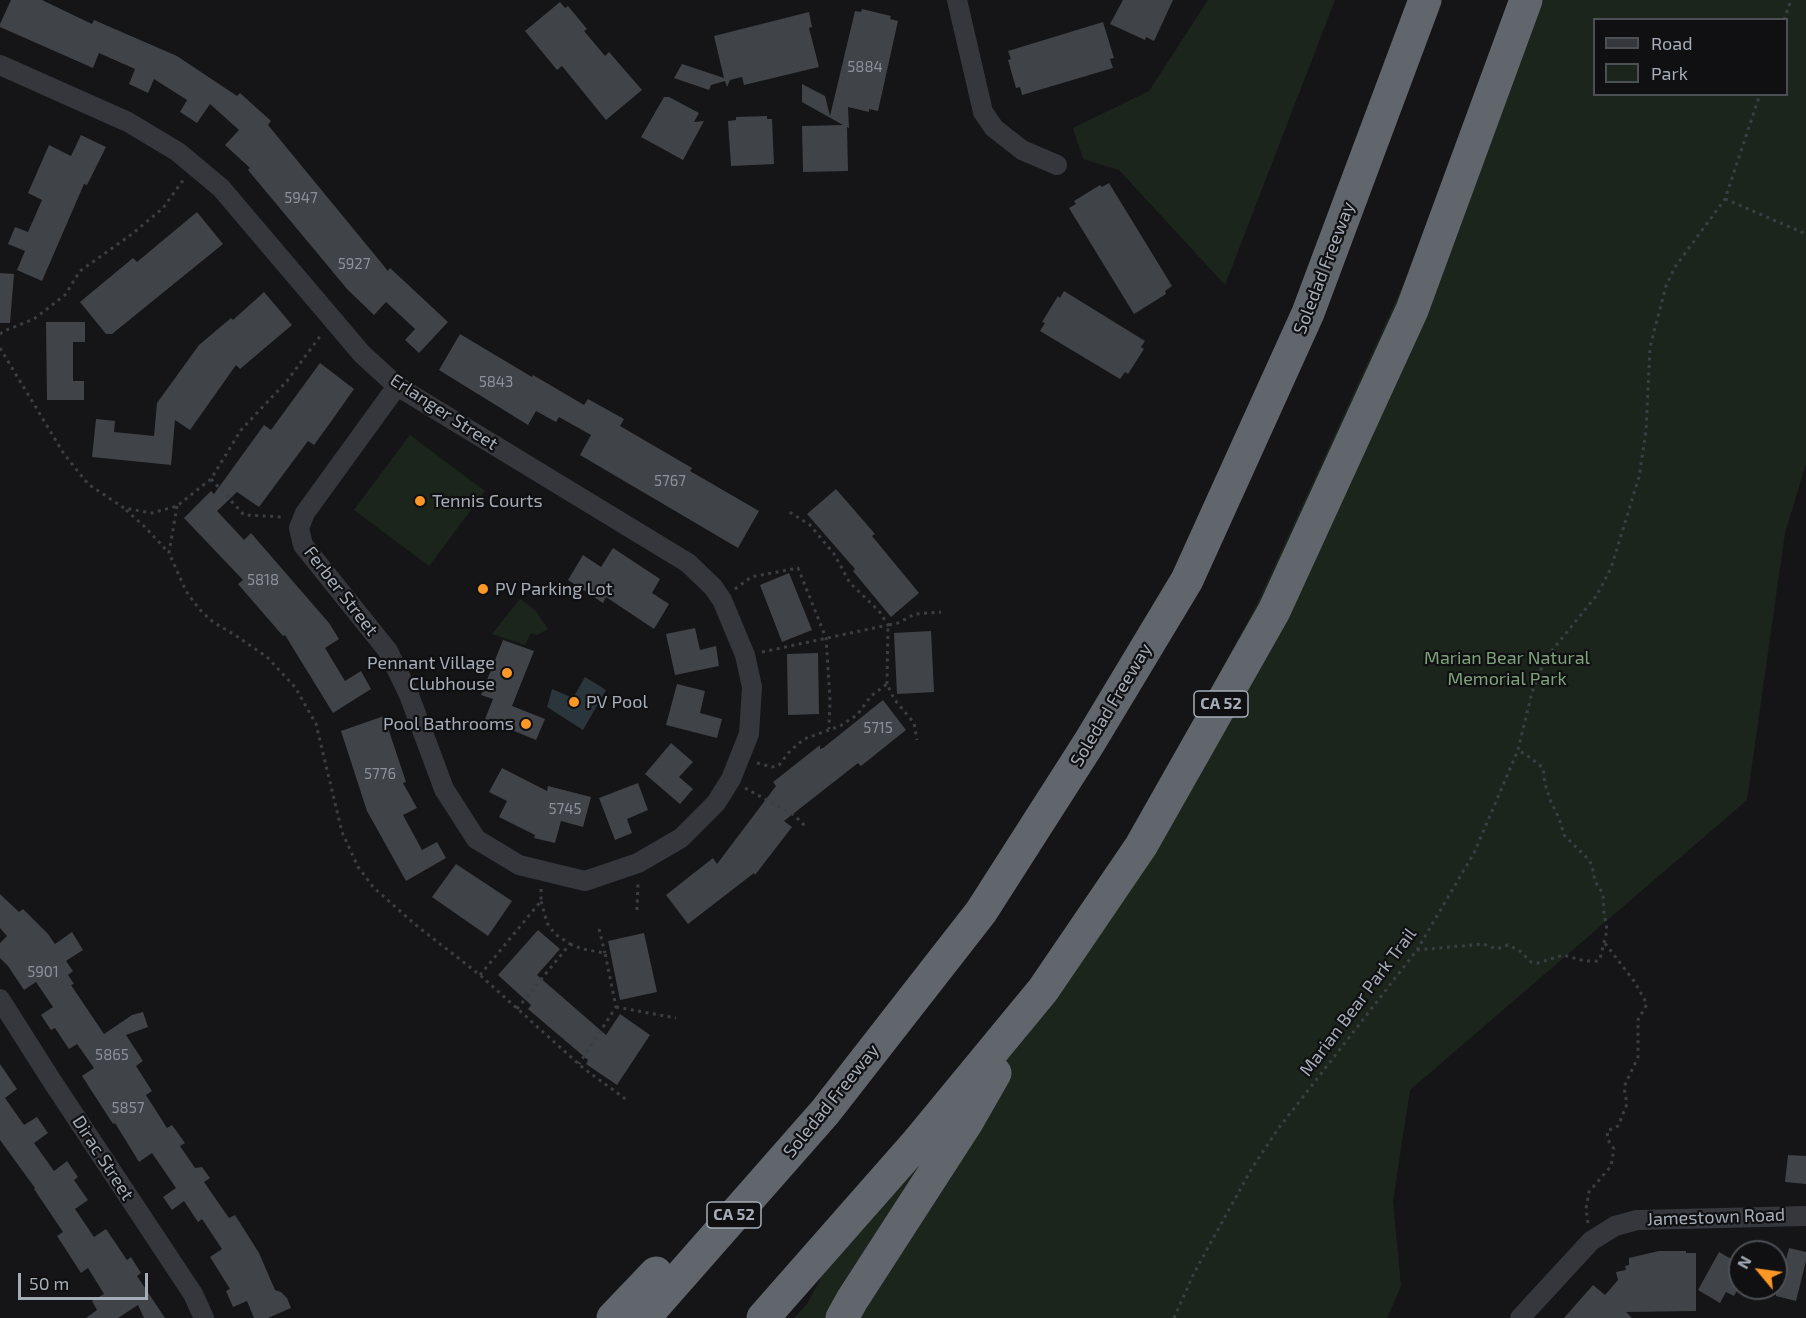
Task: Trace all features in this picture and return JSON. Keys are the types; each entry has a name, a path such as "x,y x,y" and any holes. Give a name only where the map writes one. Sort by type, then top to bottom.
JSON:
{"highway":[{"name":"Soledad Freeway","path":"644,1318 825,1113 981,912 1089,743 1186,580 1308,313 1425,0"},
{"name":"CA 52","path":"763,1318 916,1144 1043,990 1141,846 1274,611 1412,310 1526,0"},
{"path":"842,1318 967,1122 1043,990"},
{"path":"613,1318 643,1286 825,1113"}],"street":[{"path":"957,0 983,112 994,128 1022,150 1057,165"},
{"name":"Erlanger Street","path":"0,65 128,122 178,152 221,189 362,354 397,386 688,562 714,587 722,600 745,655 752,687 749,734 741,757"},
{"path":"303,518 397,386"},
{"name":"Ferber Street","path":"303,518 299,528 303,545 388,651 409,696 444,789 476,839 519,866 585,880 638,863 681,838 716,803 741,757"},
{"name":"Dirac Street","path":"0,999 193,1294 204,1318"},
{"name":"Jamestown Road","path":"1520,1318 1591,1241 1615,1226 1637,1220 1806,1215"}],"path":[{"path":"1785,18 1791,0"},
{"name":"Marian Bear Park Trail","path":"1174,1318 1194,1273 1252,1168 1278,1129 1418,950 1474,853 1518,750 1532,692 1545,659 1597,595 1611,568 1639,477 1646,431 1650,347 1666,286 1675,267 1725,199 1759,96"},
{"path":"0,334 34,319 64,294 80,270 132,234 163,208 195,165"},
{"path":"1725,199 1806,234"},
{"path":"124,508 152,513 177,506 211,479 242,430 287,381 334,320"},
{"path":"0,348 64,454 88,484 124,508 145,526 169,553 186,591 213,622 267,657 295,687 316,724 342,832 358,867 374,888 417,926 480,975 579,1064 627,1100"},
{"path":"211,479 244,515 303,518"},
{"path":"169,553 177,506"},
{"path":"788,510 810,525 834,554 850,583 879,611 888,625 887,684 894,699 914,723 917,740"},
{"path":"722,600 751,577 798,568 826,638 830,700 829,729"},
{"path":"745,655 898,623 915,614 941,612"},
{"path":"741,757 772,767 779,765 804,739 840,726 857,715 871,696 887,684"},
{"path":"1418,950 1484,944 1497,949 1508,945 1520,951 1531,962 1538,963 1563,955 1585,961 1600,959 1607,930 1603,894 1595,881 1592,866 1581,850 1564,836 1551,802 1543,768 1518,750"},
{"path":"731,779 795,815 807,828"},
{"path":"637,910 638,863"},
{"path":"543,870 541,901 547,923 555,934 582,949 605,953"},
{"path":"480,975 541,901"},
{"path":"579,1064 616,1007 599,928"},
{"path":"1591,1241 1586,1209 1589,1192 1611,1166 1614,1149 1608,1140 1607,1131 1618,1126 1627,1104 1624,1088 1638,1057 1638,1020 1647,1004 1634,981 1604,942"},
{"path":"517,1009 570,944"},
{"path":"616,1007 676,1018"}],"green space":[{"path":"1208,0 1335,0 1225,285 1119,170 1083,159 1073,128 1149,91"},
{"name":"Marian Bear Natural Memorial Park","path":"1509,0 1806,0 1806,464 1785,533 1747,800 1410,1090 1393,1201 1401,1286 1387,1318 794,1318 807,1304 878,1171 1049,957 1116,858 1256,606 1427,233"},
{"name":"Tennis Courts","path":"410,435 485,491 429,566 354,510"},
{"path":"520,599 535,610 548,629 537,635 531,633 525,645 492,634"}],"shaded area":[{"name":"PV Pool","path":"585,677 606,690 583,730 547,707 552,689 573,698"}],"building":[{"path":"11,0 42,0 92,24 94,20 177,56 237,96 240,93 271,121 268,125 388,271 390,268 448,322 419,353 405,340 415,329 386,302 374,315 347,289 248,170 250,168 225,145 239,130 210,104 197,123 180,112 187,100 154,79 148,93 129,84 135,69 99,53 93,68 0,27"},
{"path":"1123,0 1173,0 1154,41 1146,37 1145,40 1110,24"},
{"path":"560,2 565,8 568,6 587,29 584,31 605,56 609,52 642,90 606,120 562,66 557,70 525,31"},
{"path":"862,9 891,16 890,19 898,21 878,111 869,109 869,112 848,107 848,171 803,172 802,126 843,125 802,102 802,84 825,96 830,116 855,11 861,12"},
{"path":"809,12 812,27 809,28 819,67 744,85 742,77 730,80 727,87 725,81 711,85 709,90 674,78 682,64 724,78 714,36"},
{"path":"1103,22 1114,58 1110,59 1113,68 1022,95 1020,87 1016,88 1008,60 1011,59 1008,51"},
{"path":"664,97 669,97 699,113 694,122 704,121 683,160 641,137"},
{"path":"767,116 767,119 772,119 774,164 731,166 728,121 736,120 736,117"},
{"path":"81,135 106,147 87,185 84,184 42,281 17,270 25,251 8,244 15,227 28,232 42,200 28,193 49,145 71,156"},
{"path":"1109,183 1172,286 1165,291 1166,294 1134,314 1069,208 1076,204 1074,201 1100,185 1102,187"},
{"path":"197,212 223,244 112,334 106,334 80,302 133,258 137,262"},
{"path":"0,273 14,274 10,323 0,323"},
{"path":"1064,291 1145,341 1141,347 1144,349 1128,374 1125,372 1120,379 1040,331 1045,323 1042,322 1058,296 1060,298"},
{"path":"264,292 292,325 240,369 236,365 190,430 175,420 171,465 92,457 96,419 115,421 114,432 154,436 157,403 199,345 231,318 233,320"},
{"path":"46,322 85,322 85,342 73,342 73,381 84,381 84,400 47,400"},
{"path":"460,334 584,405 588,399 624,419 620,426 692,468 690,471 759,511 738,548 580,455 591,435 559,417 556,422 536,411 528,425 439,370"},
{"path":"320,363 354,389 314,445 308,441 259,507 237,492 217,511 244,540 251,533 329,623 339,639 325,648 345,681 361,671 371,689 333,713 285,635 283,636 238,584 243,580 184,518 211,491 214,494 264,425 271,430"},
{"path":"836,489 875,534 872,536 919,593 891,617 853,571 855,569 807,514"},
{"path":"613,548 660,579 652,593 669,604 654,629 606,597 603,603 568,580 583,555 601,567"},
{"path":"789,573 812,630 782,642 760,585"},
{"path":"695,628 700,650 716,646 719,666 675,675 666,634"},
{"path":"931,631 934,692 897,694 894,633"},
{"name":"Pennant Village Clubhouse","path":"503,640 534,651 512,706 545,719 536,740 485,719 493,699 481,695"},
{"path":"818,653 819,714 788,715 787,654"},
{"path":"677,684 705,691 700,713 722,719 717,738 666,725"},
{"path":"883,700 906,730 861,766 858,763 784,821 792,827 755,875 754,873 688,924 666,895 713,858 717,864 776,786 773,782 820,745 820,749 823,748"},
{"path":"384,716 406,782 403,783 417,808 403,815 422,850 437,842 446,858 406,881 367,811 341,731"},
{"path":"671,743 693,762 679,777 693,789 680,804 645,774"},
{"path":"502,768 547,791 548,786 591,797 583,827 561,821 555,843 534,838 535,835 499,817 507,801 489,792"},
{"path":"638,783 648,810 627,819 632,833 615,840 599,798"},
{"path":"456,864 512,901 488,936 432,897"},
{"path":"0,894 19,912 23,909 55,944 72,932 83,950 66,961 73,971 68,975 74,984 71,985 104,1034 132,1015 143,1012 148,1027 126,1035 143,1061 136,1066 152,1091 146,1095 167,1128 172,1125 185,1143 180,1146 195,1168 202,1167 210,1178 204,1182 229,1218 235,1215 259,1253 275,1290 287,1298 291,1308 268,1318 254,1318 247,1301 233,1307 226,1291 230,1289 210,1257 222,1249 202,1219 198,1222 184,1201 172,1210 163,1197 176,1188 152,1153 139,1162 115,1123 113,1124 82,1076 94,1068 77,1044 69,1049 55,1028 51,1030 41,1015 53,1007 36,982 24,990 0,958 0,943 7,936 0,928"},
{"path":"538,930 560,949 537,975 606,1035 620,1014 650,1035 617,1085 586,1064 588,1060 528,1009 531,1005 498,975"},
{"path":"644,933 657,992 620,1000 608,941"},
{"path":"0,1064 17,1089 5,1098 24,1125 37,1117 48,1133 34,1143 54,1171 67,1161 78,1177 74,1180 88,1200 75,1209 94,1237 106,1229 127,1260 131,1257 141,1273 137,1276 165,1318 144,1318 138,1305 118,1318 86,1318 97,1310 92,1301 104,1294 88,1268 81,1273 57,1236 63,1232 0,1140"},
{"path":"1788,1155 1806,1156 1806,1184 1785,1182"},
{"path":"1789,1248 1806,1252 1796,1301 1788,1299"},
{"path":"1659,1251 1696,1253 1696,1311 1626,1312 1632,1318 1564,1318 1593,1285 1605,1295 1618,1280 1616,1272 1626,1270 1625,1266 1629,1265 1629,1258"},
{"path":"1719,1252 1728,1257 1728,1293 1726,1292 1720,1303 1698,1290"}],"place":[{"name":"Tennis Courts","path":"420,501"},
{"name":"PV Parking Lot","path":"483,589"},
{"name":"Pennant Village Clubhouse","path":"507,673"},
{"name":"PV Pool","path":"574,702"},
{"name":"Pool Bathrooms","path":"526,724"}]}
